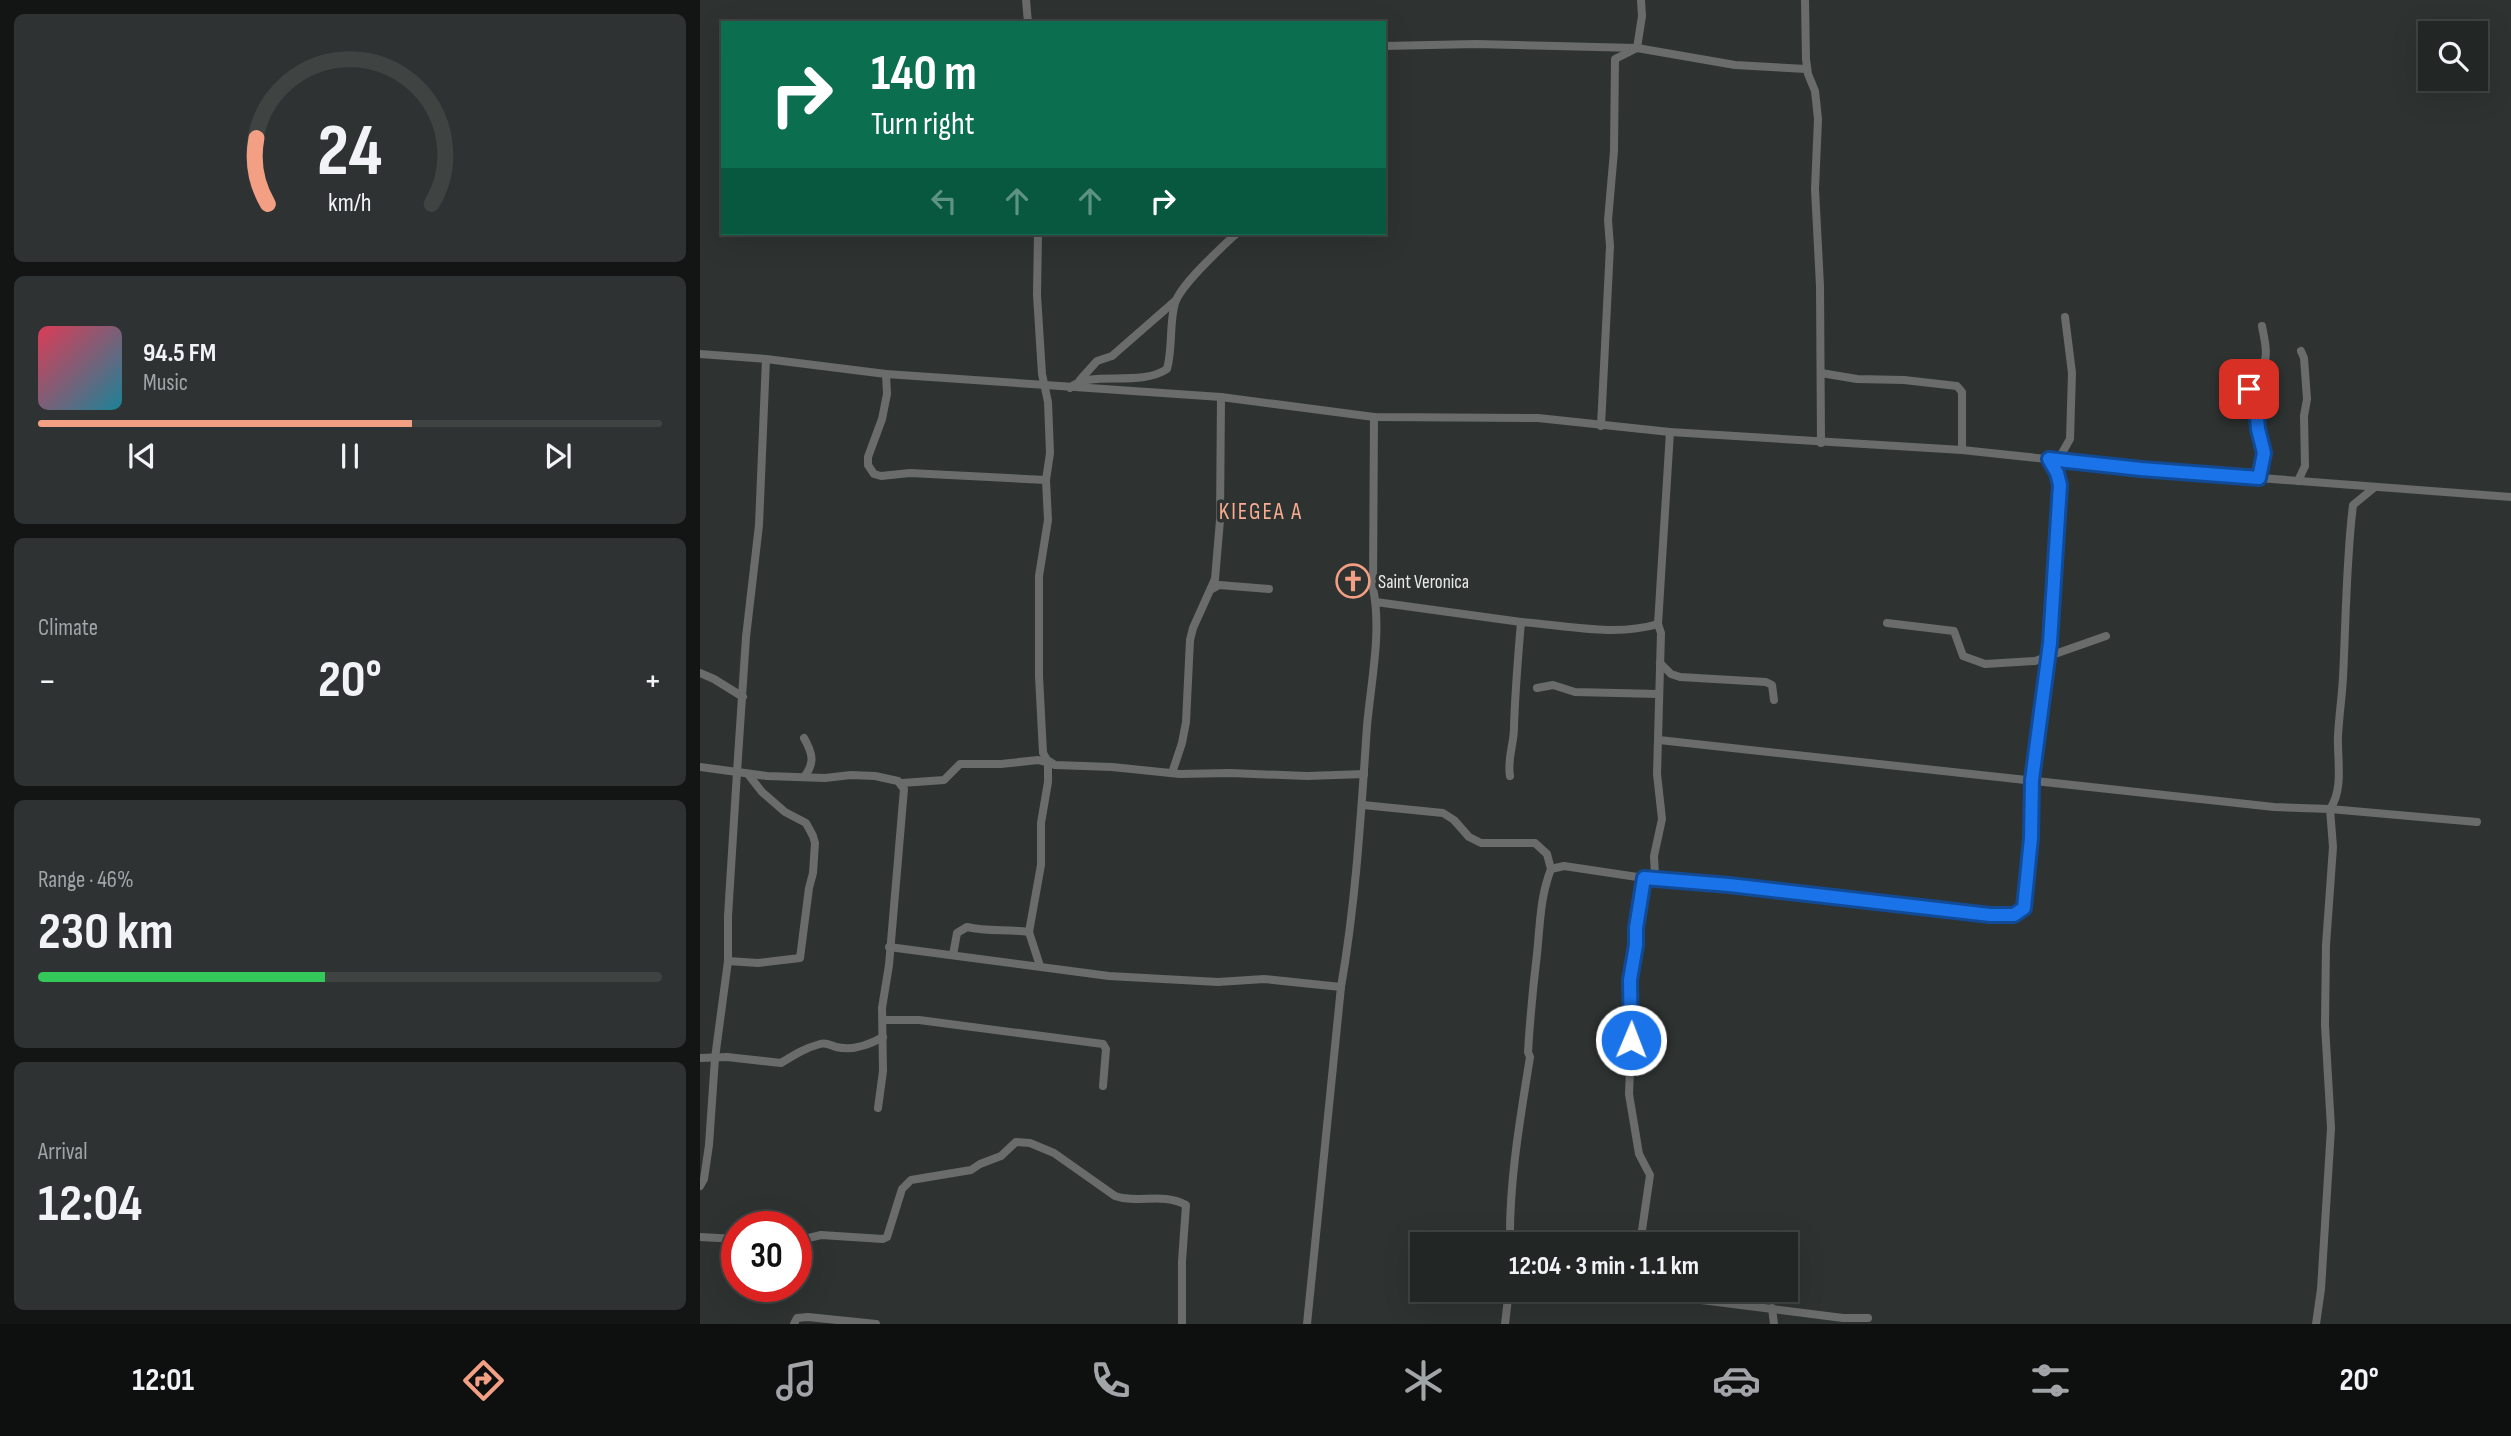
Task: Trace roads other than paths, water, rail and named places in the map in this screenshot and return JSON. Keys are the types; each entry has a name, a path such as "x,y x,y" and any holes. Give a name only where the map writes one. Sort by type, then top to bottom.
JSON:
{"street":[{"path":"1026,0 1028,21"},
{"path":"1637,48 1642,16 1641,0"},
{"path":"1805,0 1807,69 1815,91 1818,119 1815,189 1821,443"},
{"path":"1386,46 1476,44 1637,48 1735,65 1807,69"},
{"path":"1601,426 1610,246 1608,220 1614,151 1615,59 1637,48"},
{"path":"1038,235 1037,295 1043,386 1048,402 1049,453 1046,480 1048,520 1039,576 1039,676 1043,753 1051,764"},
{"path":"1070,388 1097,361 1112,356 1175,301 1212,256 1235,235"},
{"path":"1080,380 1148,378 1167,369 1175,301"},
{"path":"2054,459 2070,439 2072,373 2065,317"},
{"path":"2259,478 2264,453 2256,407 2249,389 2253,375 2263,366 2266,357 2262,326"},
{"path":"2298,481 2305,466 2304,416 2307,399 2304,358 2301,351"},
{"path":"700,354 886,374 1221,397 1374,417 1538,418 1670,432 1962,450 2141,469 2511,497"},
{"path":"701,1181 709,1145 715,1058 728,961 728,916 746,637 759,525 766,359"},
{"path":"1821,373 1857,379 1904,380 1957,386 1962,392 1962,450"},
{"path":"886,374 887,394 882,419 867,461 874,474 881,476 910,473 1046,480"},
{"path":"1172,774 1186,722 1190,640 1215,579 1220,520 1221,397"},
{"path":"1307,1324 1341,987 1363,805 1373,675 1376,601 1373,588 1374,417"},
{"path":"1656,877 1654,856 1662,819 1657,774 1661,633 1658,624 1670,432"},
{"path":"1552,869 1574,866 1644,878 1656,877 1944,911 2014,915 2024,908 2031,838 2032,780 2047,657 2060,485 2054,459"},
{"path":"2316,1324 2321,1289 2331,1128 2325,1025 2326,945 2333,847 2330,809 2338,785 2338,736 2353,505 2375,488"},
{"path":"1212,589 1219,585 1269,589"},
{"path":"1376,601 1521,622 1639,630 1658,624"},
{"path":"1510,776 1508,763 1514,736 1513,708 1521,622"},
{"path":"1886,623 1954,631 1962,656 1985,664 2035,661 2106,636"},
{"path":"1660,663 1671,674 1680,677 1766,682 1772,685 1774,700"},
{"path":"700,673 743,697"},
{"path":"1537,688 1553,685 1575,692 1658,694"},
{"path":"804,738 812,758 812,767 804,777"},
{"path":"1659,740 2274,807 2330,809 2477,822"},
{"path":"700,767 748,774 804,777 875,776 902,783 944,780 960,764 1038,760 1051,764 1112,766 1172,774 1364,774"},
{"path":"1040,966 1028,932 1039,876 1041,823 1051,764"},
{"path":"728,961 758,963 800,958 808,888 813,873 815,843 809,827 762,792 748,774"},
{"path":"878,1108 882,1082 882,1008 904,789 902,783"},
{"path":"1363,805 1443,813 1454,820 1469,837 1481,843 1535,843 1547,854 1552,869 1541,906 1530,1011 1530,1057 1516,1140 1510,1199 1510,1232"},
{"path":"1642,1232 1650,1175 1639,1154 1629,1094 1632,1019 1630,980 1644,878"},
{"path":"953,955 957,933 967,927 988,931 1028,932"},
{"path":"889,947 1109,976 1218,982 1264,979 1341,987"},
{"path":"884,1020 919,1020 1103,1044 1106,1049 1103,1086"},
{"path":"700,1058 727,1057 781,1063 799,1050 822,1043 839,1048 854,1048 872,1044 883,1037"},
{"path":"812,1237 821,1235 883,1239 887,1237 902,1189 911,1180 971,1170 1002,1156 1016,1142 1030,1143 1054,1153 1115,1196 1126,1200 1150,1197 1186,1205 1182,1324"},
{"path":"700,1237 721,1239"},
{"path":"1505,1324 1508,1302"},
{"path":"1726,1302 1843,1318 1868,1318"},
{"path":"1772,1308 1774,1324"},
{"path":"794,1324 797,1318 808,1317 876,1324"}],"place":[{"name":"Saint Veronica","path":"1353,581"}],"district":[{"name":"KIEGEA A","path":"1261,511"}]}
